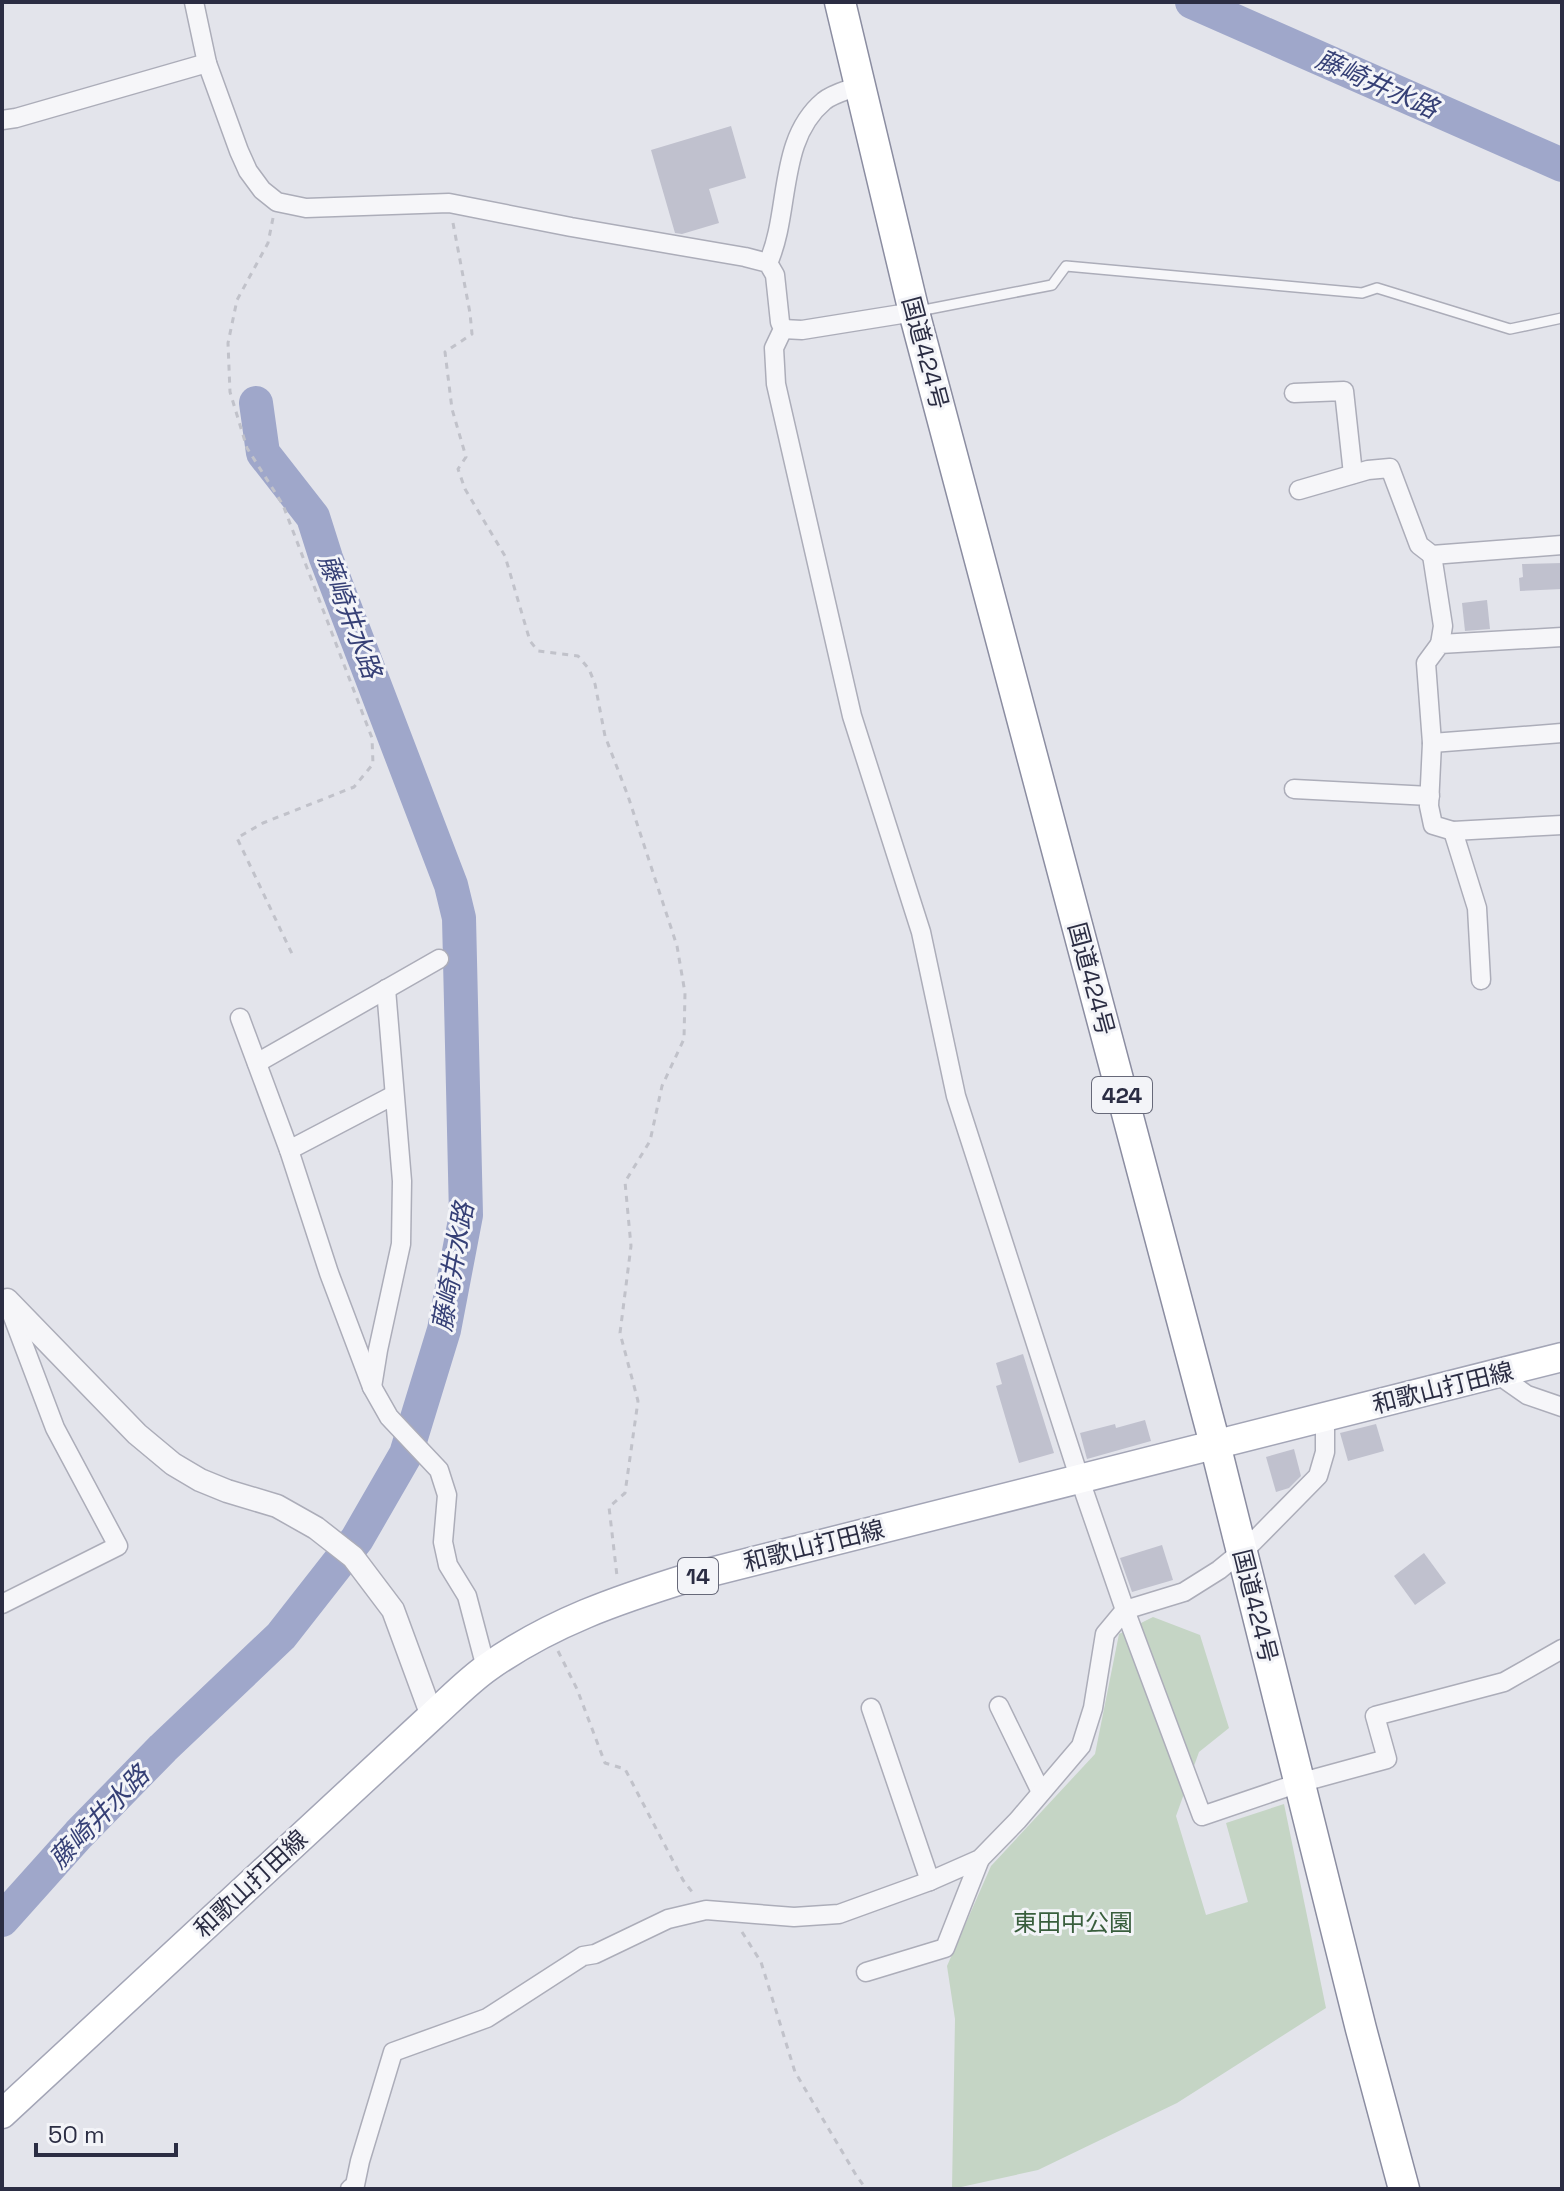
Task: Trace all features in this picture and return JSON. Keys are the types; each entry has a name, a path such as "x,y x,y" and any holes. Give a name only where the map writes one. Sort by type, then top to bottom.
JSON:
{"highway":[{"name":"国道424号","path":"840,2 914,312 1215,1444 1404,2189"}],"main road":[{"name":"和歌山打田線","path":"2,2114 486,1668 548,1629 620,1599 691,1577 1562,1357"}],"street":[{"path":"194,2 207,63 248,171 262,190 277,202 306,208 449,203 745,257 768,263 775,275 783,329 774,348 776,384 852,716 921,932 956,1096 1080,1480 1202,1816 1299,1783 1387,1759 1375,1716 1504,1682 1562,1649"},
{"path":"2,120 207,63"},
{"path":"768,263 775,246 795,142 825,99 858,86"},
{"path":"783,329 802,330 914,312"},
{"path":"1294,393 1344,391 1353,474"},
{"path":"1299,490 1368,470 1390,468 1419,545 1432,555 1562,545"},
{"path":"1432,555 1443,626 1440,644 1426,663 1432,743 1430,796 1433,825 1453,831 1562,825"},
{"path":"1440,644 1562,637"},
{"path":"1432,743 1562,733"},
{"path":"1294,789 1430,796"},
{"path":"1453,831 1477,908 1481,980"},
{"path":"257,1063 439,959"},
{"path":"372,1387 401,1244 402,1181 386,989"},
{"path":"240,1018 372,1387 389,1417 439,1470 447,1495 443,1542 448,1565 467,1596 486,1668"},
{"path":"289,1150 394,1095"},
{"path":"4,1298 137,1434 173,1464 227,1491 277,1506 316,1528 353,1557 393,1610 432,1716"},
{"path":"2,1604 118,1546 55,1428 4,1298"},
{"path":"1497,1374 1527,1395 1562,1407"},
{"path":"350,2189 355,2185 393,2052 487,2018 583,1956 595,1954 668,1919 706,1910 794,1917 839,1914 980,1859 1081,1746 1093,1708 1105,1634 1125,1610 1184,1592 1242,1551 1318,1476 1325,1452 1325,1417"},
{"path":"999,1706 1041,1792"},
{"path":"871,1708 930,1881"},
{"path":"866,1972 945,1948 980,1859"}],"lane":[{"path":"914,312 1052,285 1066,266 1362,293 1377,288 1510,329 1562,318"}],"path":[{"path":"277,202 268,243 237,300 228,343 230,392 247,448 288,518 372,738 373,764 354,787 263,823 237,838 294,958"},
{"path":"449,203 472,334 445,352 452,409 466,457 458,469 465,489 505,556 530,641 538,651 578,656 589,669 605,736 677,946 685,993 684,1039 662,1086 650,1141 625,1182 631,1246 620,1333 638,1401 625,1493 609,1507 620,1599"},
{"path":"548,1629 577,1689 605,1763 625,1769 683,1880 706,1910 744,1933 761,1962 795,2072 866,2189"}],"green space":[{"name":"東田中公園","path":"1153,1617 1200,1635 1229,1728 1199,1752 1176,1816 1206,1915 1248,1902 1226,1823 1284,1804 1326,2008 1177,2103 1038,2170 952,2189 955,2019 947,1966 991,1866 1095,1754 1119,1634"}],"building":[{"path":"731,126 746,178 709,189 719,223 682,234 675,233 651,150"},
{"path":"1562,563 1562,589 1520,591 1522,564"},
{"path":"1487,600 1490,629 1465,631 1462,603"},
{"path":"1023,1354 1054,1453 1019,1463 996,1386 1002,1384 996,1363"},
{"path":"1145,1420 1151,1441 1087,1459 1080,1433"},
{"path":"1376,1424 1384,1451 1348,1461 1340,1433"},
{"path":"1294,1449 1301,1476 1289,1488 1276,1492 1266,1457"},
{"path":"1162,1545 1173,1580 1132,1592 1120,1558"},
{"path":"1424,1553 1446,1583 1415,1605 1394,1576"}],"waterway":[{"name":"藤崎井水路","path":"1192,2 1562,165"},
{"name":"藤崎井水路","path":"2,1920 79,1834 163,1748 281,1636 357,1539 406,1454 444,1330 466,1215 459,918 451,885 313,517 263,453 256,403"}]}
